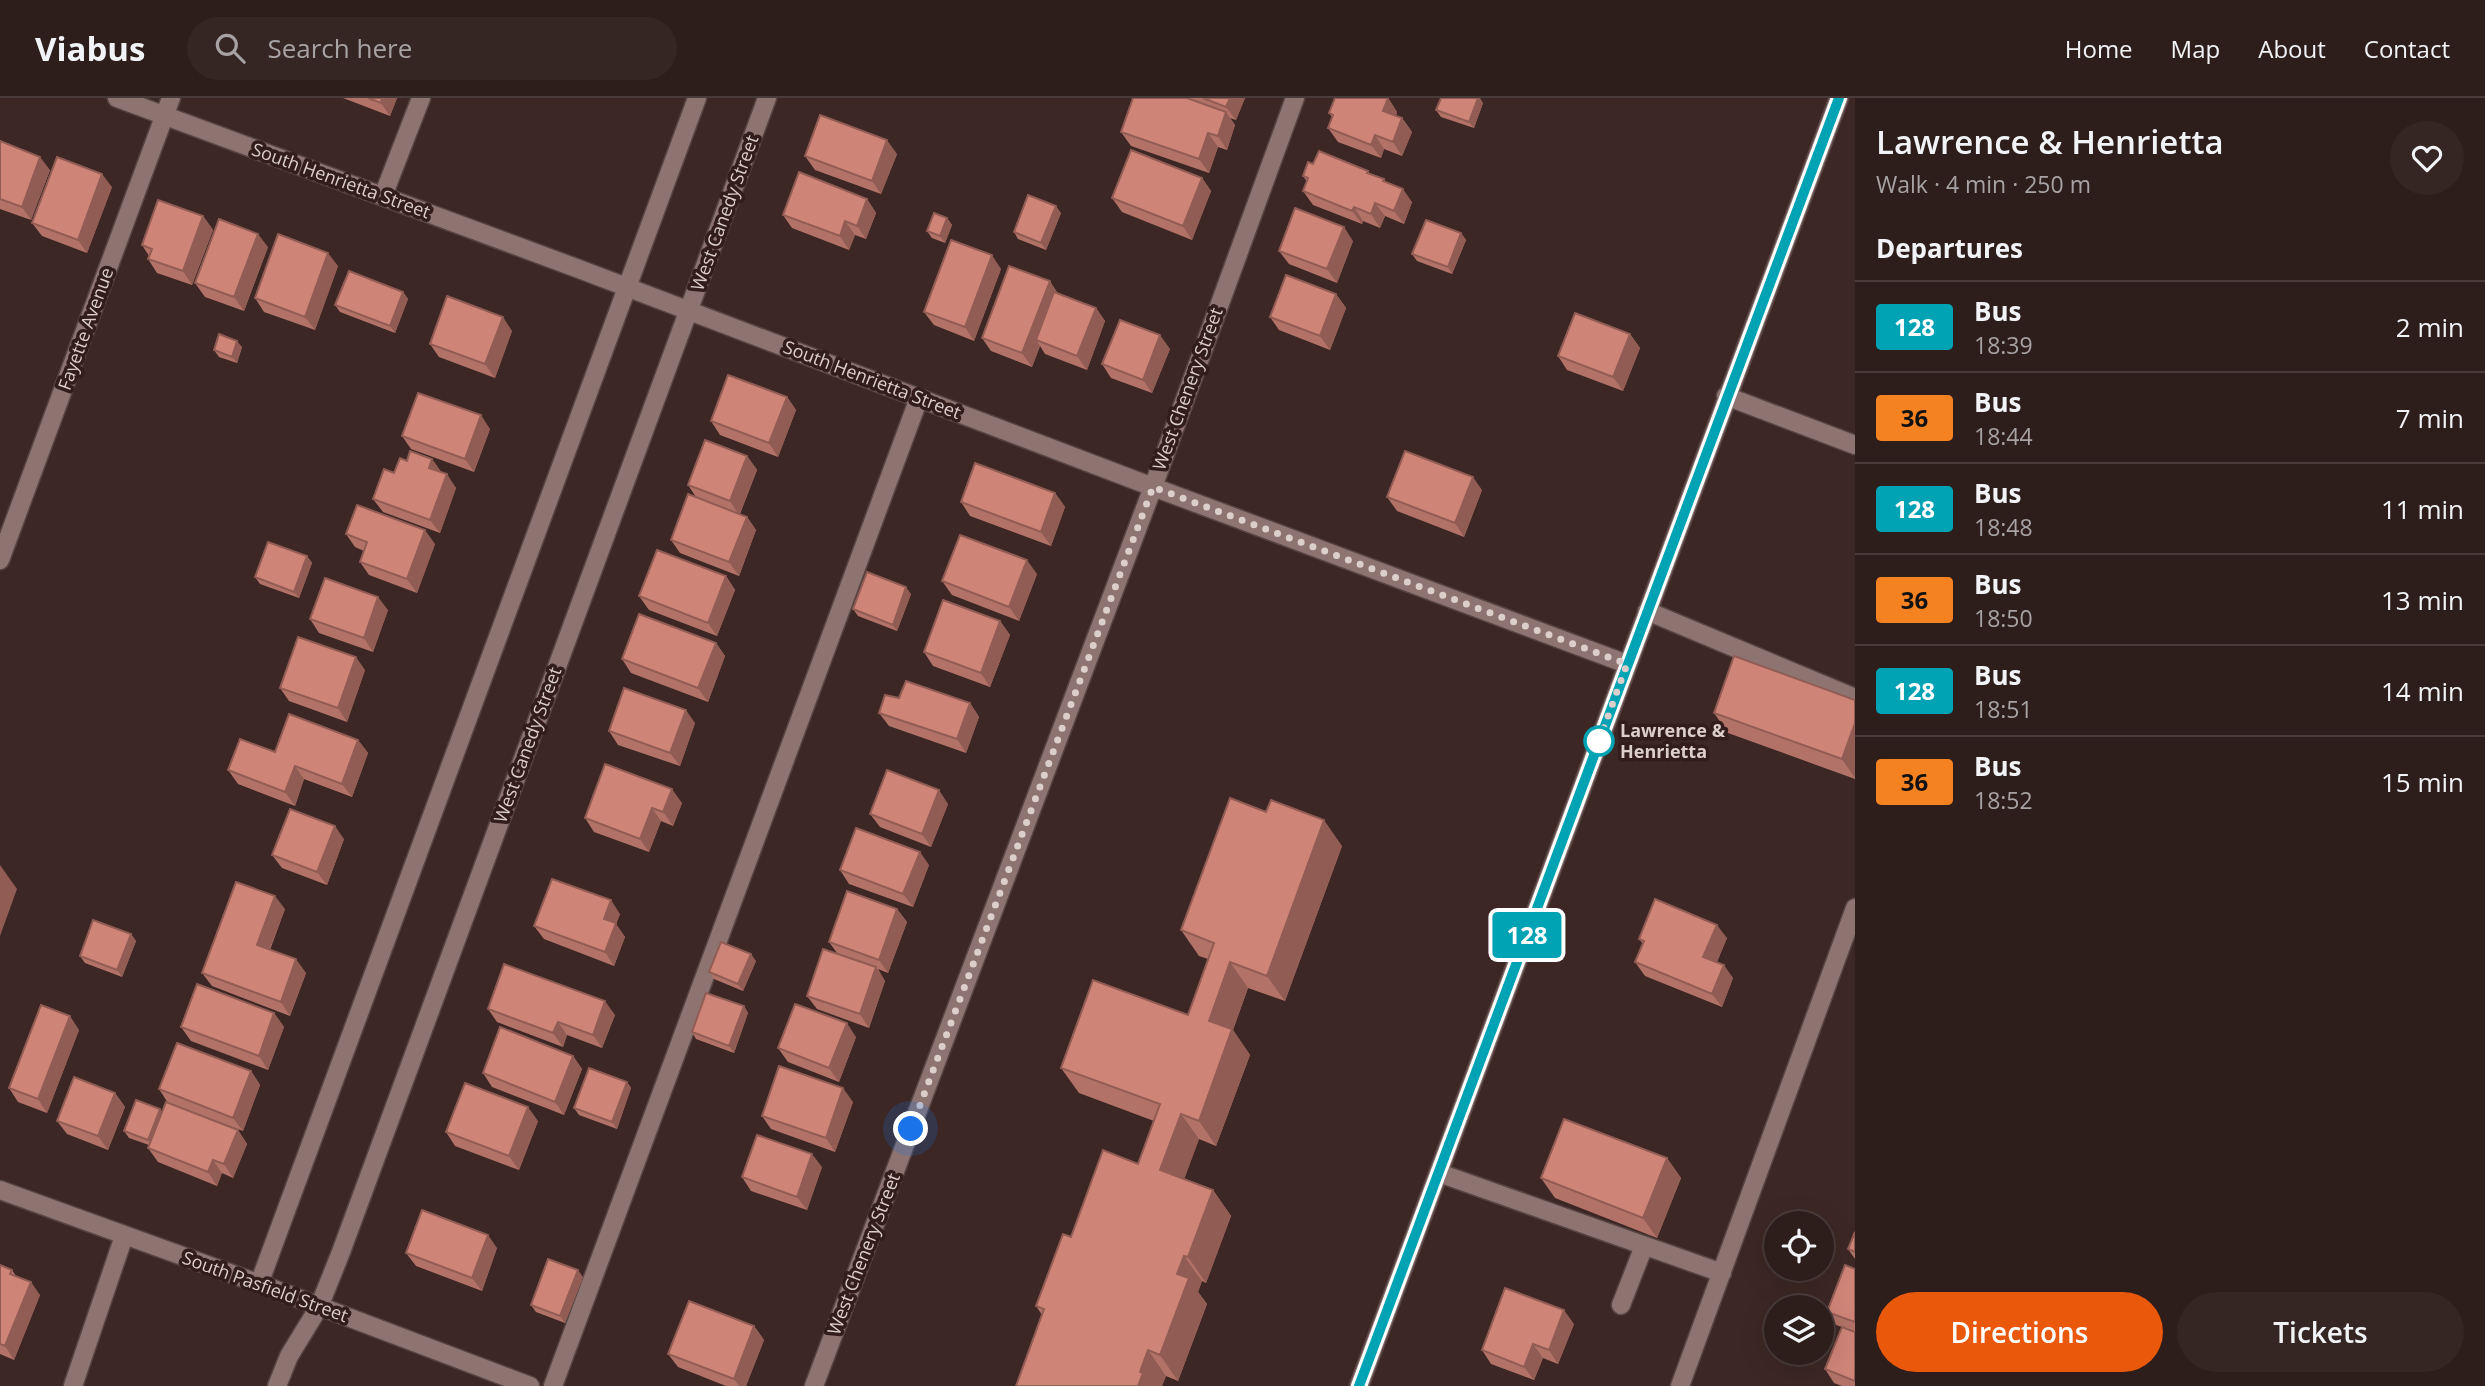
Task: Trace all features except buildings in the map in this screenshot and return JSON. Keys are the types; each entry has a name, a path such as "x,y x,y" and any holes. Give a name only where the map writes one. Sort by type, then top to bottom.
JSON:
{"street":[{"name":"South Henrietta Street","path":"117,98 168,107 383,196 1627,664"},
{"path":"383,196 421,98"},
{"path":"259,1284 696,98"},
{"name":"West Canedy Street","path":"277,1386 289,1356 319,1307 767,98"},
{"name":"West Chenery Street","path":"814,1386 1153,487 1295,98"},
{"path":"1359,1386 1839,98"},
{"name":"Fayette Avenue","path":"0,560 168,107"},
{"path":"1726,396 1855,445"},
{"path":"553,1386 919,398"},
{"path":"1647,611 1855,698"},
{"path":"1679,1386 1855,908"},
{"path":"1438,1173 1722,1273"},
{"name":"South Pasfield Street","path":"0,1190 530,1386"},
{"path":"73,1386 124,1236"},
{"path":"1621,1305 1644,1245"}],"bus line":[{"name":"128","path":"1359,1386 1839,98"}],"place":[{"name":"Lawrence & Henrietta","path":"1599,741"}],"route":[{"path":"911,1129 1153,487 1627,664 1599,741"}]}
